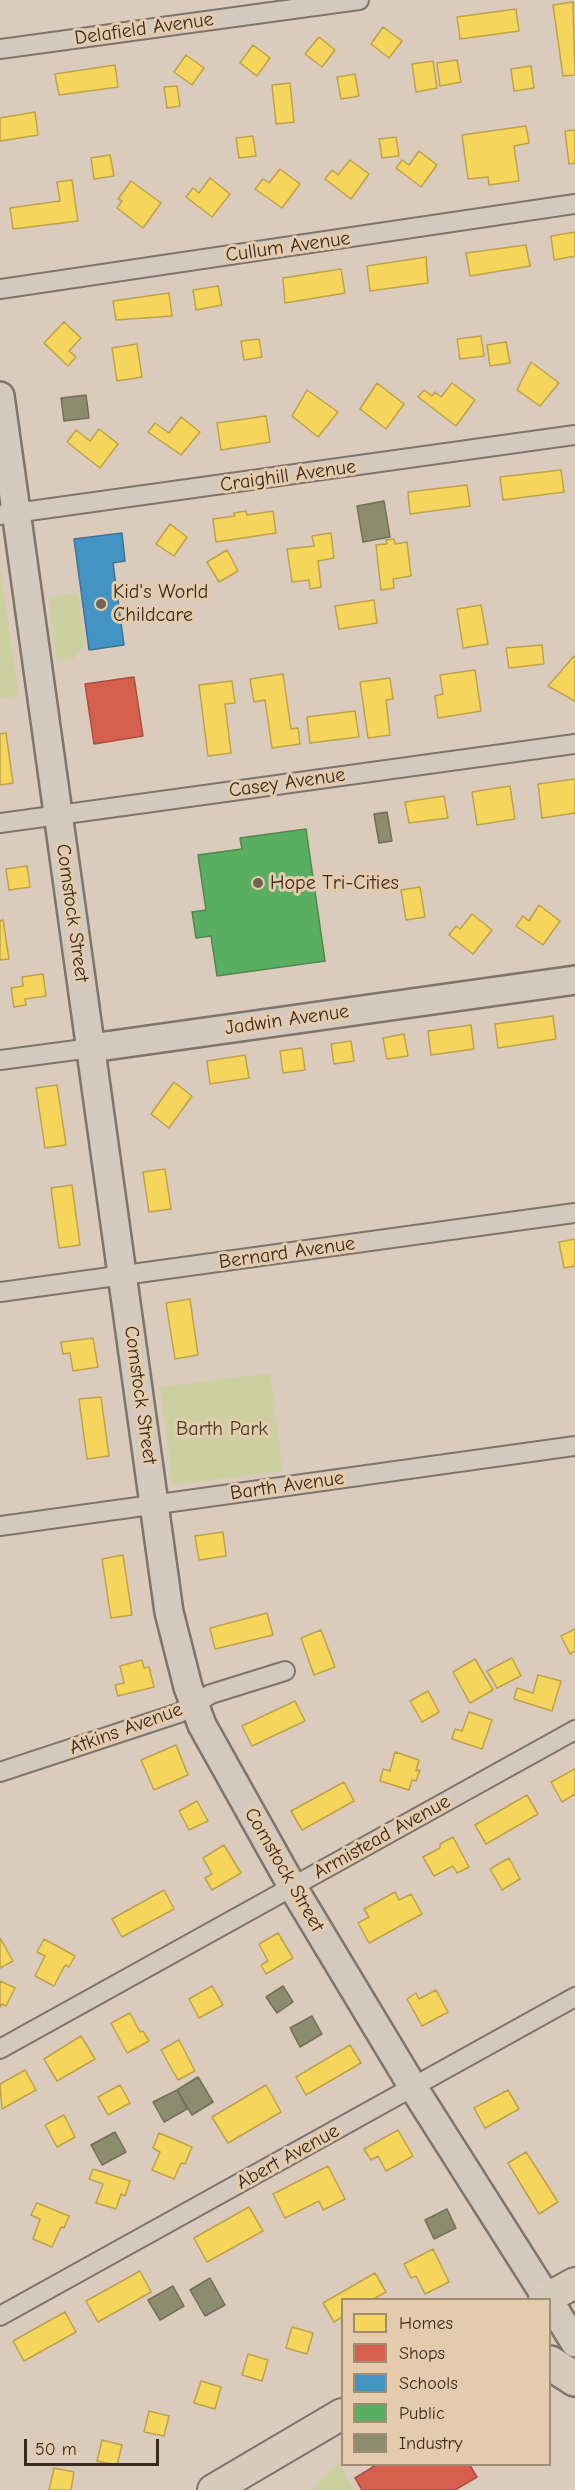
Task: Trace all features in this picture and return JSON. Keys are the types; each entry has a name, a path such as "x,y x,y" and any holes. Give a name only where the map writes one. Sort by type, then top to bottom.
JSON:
{"highway":[{"path":"551,2364 575,2379"}],"main road":[{"path":"550,2298 575,2283"},
{"path":"213,2490 341,2415"}],"street":[{"name":"Delafield Avenue","path":"0,49 359,0"},
{"name":"Cullum Avenue","path":"0,289 575,204"},
{"name":"Comstock Street","path":"0,396 8,514 59,815 169,1612 179,1654 202,1725 292,1886 413,2087 546,2298"},
{"name":"Craighill Avenue","path":"8,514 575,435"},
{"name":"Casey Avenue","path":"0,823 575,744"},
{"name":"Jadwin Avenue","path":"0,1060 575,980"},
{"name":"Bernard Avenue","path":"0,1292 575,1213"},
{"name":"Barth Avenue","path":"0,1526 575,1446"},
{"name":"Atkins Avenue","path":"0,1772 179,1713 211,1694 285,1671"},
{"name":"Armistead Avenue","path":"0,2049 575,1730"},
{"name":"Abert Avenue","path":"0,2316 575,1997"},
{"name":"Comstock Street","path":"551,2306 575,2343"}],"green space":[{"path":"0,566 19,696 0,698"},
{"path":"78,593 85,645 73,659 57,661 48,597"},
{"name":"Barth Park","path":"270,1373 283,1471 173,1485 160,1387"},
{"path":"339,2462 354,2490 311,2490"}],"building: Homes":[{"path":"573,2 575,75 563,76 553,5"},
{"path":"516,9 519,31 460,39 457,17"},
{"path":"383,27 402,41 389,58 371,44"},
{"path":"319,37 335,50 322,67 305,54"},
{"path":"253,45 270,58 257,76 240,63"},
{"path":"186,55 204,68 192,85 174,72"},
{"path":"457,60 461,82 440,86 437,63"},
{"path":"433,61 437,88 416,92 412,64"},
{"path":"115,65 118,87 59,95 55,74"},
{"path":"531,66 534,88 514,91 511,69"},
{"path":"355,74 359,96 341,99 337,77"},
{"path":"290,83 294,122 276,124 272,85"},
{"path":"177,86 180,106 167,108 164,87"},
{"path":"35,112 38,135 0,141 0,118"},
{"path":"526,126 529,143 514,146 519,181 489,185 488,177 468,179 462,135"},
{"path":"575,130 575,163 569,164 565,131"},
{"path":"253,136 256,156 239,158 236,138"},
{"path":"396,137 399,156 382,158 379,139"},
{"path":"419,151 437,165 421,187 396,168 402,160 409,165"},
{"path":"110,155 114,176 94,179 91,158"},
{"path":"350,160 369,174 351,199 325,179 332,170 338,175"},
{"path":"280,169 300,184 282,208 255,189 263,179 269,183"},
{"path":"210,178 230,194 212,217 186,197 193,188 199,193"},
{"path":"72,180 78,221 13,229 10,208 60,201 57,182"},
{"path":"131,181 161,203 143,228 117,208 122,201 118,199"},
{"path":"575,232 575,256 554,260 551,236"},
{"path":"526,245 530,266 470,276 466,253"},
{"path":"426,257 428,283 370,291 367,266"},
{"path":"341,269 345,293 285,303 283,278"},
{"path":"218,286 222,305 196,310 193,290"},
{"path":"169,293 172,316 116,320 113,301"},
{"path":"64,322 81,338 69,351 76,357 68,366 44,343"},
{"path":"481,336 484,356 460,359 457,339"},
{"path":"259,339 262,357 244,360 241,341"},
{"path":"506,342 510,363 490,366 487,345"},
{"path":"137,344 142,377 117,381 112,348"},
{"path":"531,362 559,383 540,406 517,390"},
{"path":"377,383 404,404 386,429 360,409"},
{"path":"452,383 475,400 456,426 418,397 424,390 432,396 435,392 441,397"},
{"path":"307,390 338,412 318,437 292,416"},
{"path":"266,416 270,442 221,450 217,423"},
{"path":"181,417 200,432 181,455 148,432 155,423 169,433"},
{"path":"99,429 118,444 100,468 67,442 76,430 90,441"},
{"path":"561,470 564,492 503,500 500,477"},
{"path":"467,485 470,506 410,514 408,492"},
{"path":"246,511 247,515 273,511 276,533 216,542 213,519 235,516 234,513"},
{"path":"170,524 187,537 174,556 156,544"},
{"path":"331,533 334,558 318,561 321,587 310,589 309,580 292,582 287,549 314,546 312,536"},
{"path":"394,539 395,544 407,542 411,576 393,579 394,588 381,590 376,545 387,544 386,540"},
{"path":"227,550 238,571 219,582 207,562"},
{"path":"374,600 377,623 339,629 335,606"},
{"path":"481,605 488,644 463,648 457,609"},
{"path":"542,645 544,664 509,668 506,648"},
{"path":"575,656 575,701 548,686"},
{"path":"475,670 481,711 438,718 435,696 443,694 440,675"},
{"path":"283,674 291,729 298,728 300,744 272,748 265,700 254,702 250,679"},
{"path":"390,678 393,699 386,700 390,735 368,738 360,682"},
{"path":"232,681 235,703 225,704 231,753 208,756 199,685"},
{"path":"355,711 359,737 310,743 307,717"},
{"path":"6,733 13,783 0,785 0,734"},
{"path":"575,779 575,813 542,818 538,784"},
{"path":"510,786 515,819 477,825 472,792"},
{"path":"444,796 448,818 409,823 405,802"},
{"path":"27,866 30,887 9,890 6,869"},
{"path":"420,887 425,917 406,920 401,890"},
{"path":"539,905 560,921 543,945 516,926 523,916 529,921"},
{"path":"472,914 492,930 473,954 449,935 456,926 460,929"},
{"path":"3,920 9,959 0,960 0,921"},
{"path":"43,974 46,996 25,999 26,1005 14,1007 11,988 23,986 22,977"},
{"path":"553,1016 556,1039 498,1048 495,1024"},
{"path":"471,1025 474,1049 431,1055 428,1031"},
{"path":"404,1034 408,1056 387,1059 383,1038"},
{"path":"351,1041 354,1061 334,1064 331,1044"},
{"path":"302,1048 305,1070 283,1073 280,1051"},
{"path":"245,1055 249,1078 210,1084 207,1061"},
{"path":"174,1082 192,1096 169,1128 151,1114"},
{"path":"57,1085 66,1145 45,1148 36,1088"},
{"path":"165,1169 171,1209 149,1212 143,1172"},
{"path":"72,1185 80,1245 59,1248 51,1188"},
{"path":"575,1239 575,1266 564,1268 559,1242"},
{"path":"190,1299 198,1355 175,1359 166,1303"},
{"path":"93,1338 98,1367 73,1371 70,1353 63,1354 61,1342"},
{"path":"101,1397 109,1456 87,1459 79,1399"},
{"path":"223,1532 226,1556 199,1560 195,1536"},
{"path":"123,1555 132,1615 111,1618 102,1559"},
{"path":"267,1613 273,1635 215,1649 210,1628"},
{"path":"575,1629 575,1651 570,1654 561,1636"},
{"path":"321,1630 335,1667 314,1675 301,1638"},
{"path":"512,1658 521,1676 497,1688 487,1671"},
{"path":"475,1659 493,1690 470,1703 453,1672"},
{"path":"142,1660 144,1668 149,1667 154,1687 118,1696 115,1685 124,1683 120,1666"},
{"path":"538,1675 561,1681 552,1711 514,1699 517,1688 533,1693"},
{"path":"428,1691 439,1712 422,1722 410,1701"},
{"path":"295,1701 305,1721 252,1746 242,1726"},
{"path":"469,1712 492,1720 482,1749 452,1739 455,1729 462,1731"},
{"path":"176,1745 188,1775 154,1790 141,1760"},
{"path":"395,1752 419,1760 416,1771 420,1770 416,1781 412,1780 409,1790 380,1781 383,1769 390,1771"},
{"path":"575,1769 575,1794 562,1802 551,1782"},
{"path":"344,1782 354,1801 302,1830 291,1811"},
{"path":"527,1795 538,1814 486,1844 475,1825"},
{"path":"197,1801 208,1821 189,1830 179,1811"},
{"path":"453,1837 469,1867 457,1873 453,1866 434,1876 423,1857 440,1848 440,1844"},
{"path":"224,1845 241,1873 212,1890 205,1878 212,1874 203,1858"},
{"path":"509,1858 520,1879 502,1890 490,1869"},
{"path":"164,1890 174,1909 122,1937 112,1919"},
{"path":"395,1892 399,1900 411,1894 422,1914 369,1943 358,1923 369,1917 364,1909"},
{"path":"278,1933 293,1958 266,1974 261,1965 268,1961 259,1944"},
{"path":"0,1938 13,1961 0,1968"},
{"path":"44,1939 75,1956 69,1967 65,1965 54,1986 35,1976 45,1956 37,1952"},
{"path":"0,1981 15,1988 6,2006 2,2004 0,2007"},
{"path":"212,1986 223,2005 199,2018 189,1999"},
{"path":"436,1990 448,2012 422,2026 407,1999 416,1993 419,1999"},
{"path":"130,2013 140,2032 143,2031 149,2041 127,2053 111,2023"},
{"path":"81,2036 95,2059 57,2081 44,2059"},
{"path":"179,2040 195,2071 178,2080 161,2050"},
{"path":"350,2045 361,2063 306,2095 296,2077"},
{"path":"25,2070 36,2090 2,2109 0,2084"},
{"path":"120,2085 130,2103 108,2115 98,2097"},
{"path":"266,2085 281,2112 228,2143 212,2117"},
{"path":"508,2090 519,2109 485,2128 474,2108"},
{"path":"64,2115 75,2137 57,2147 45,2125"},
{"path":"398,2130 413,2156 386,2171 378,2156 371,2160 364,2149"},
{"path":"159,2133 192,2147 185,2164 181,2163 174,2179 152,2170 160,2152 153,2148"},
{"path":"526,2152 558,2202 539,2214 508,2163"},
{"path":"328,2166 345,2199 323,2210 319,2201 285,2218 273,2194"},
{"path":"93,2169 130,2181 125,2196 121,2194 116,2209 96,2203 103,2184 89,2179"},
{"path":"37,2203 69,2216 52,2247 33,2239 40,2219 31,2215"},
{"path":"249,2207 263,2231 207,2262 194,2238"},
{"path":"433,2249 449,2282 425,2294 416,2276 411,2278 404,2264"},
{"path":"140,2271 151,2292 98,2322 86,2301"},
{"path":"375,2273 386,2292 376,2298 341,2298 341,2318 334,2322 323,2303"},
{"path":"65,2312 76,2332 24,2361 13,2341"},
{"path":"292,2327 313,2333 307,2354 286,2348"},
{"path":"248,2354 268,2360 262,2381 242,2375"},
{"path":"201,2381 221,2387 215,2409 194,2403"},
{"path":"149,2411 169,2416 164,2436 144,2432"},
{"path":"102,2440 122,2445 117,2465 97,2461"},
{"path":"54,2468 74,2472 71,2490 49,2490"}],"building: Shops":[{"path":"134,677 143,736 94,744 85,684"},
{"path":"375,2466 470,2466 477,2477 455,2490 362,2490 355,2478"}],"building: Schools":[{"name":"Kid's World Childcare","path":"122,533 125,561 113,563 124,645 89,650 74,539"}],"building: Public":[{"name":"Hope Tri-Cities","path":"306,829 325,961 217,976 211,936 196,938 192,912 206,910 198,855 242,849 240,838"}],"building: Industry":[{"path":"86,395 89,418 64,421 61,398"},
{"path":"384,501 390,537 363,542 357,506"},
{"path":"387,812 392,841 379,843 374,814"},
{"path":"283,1986 293,2002 277,2013 266,1997"},
{"path":"312,2016 322,2034 300,2047 290,2028"},
{"path":"198,2077 213,2102 192,2115 177,2090"},
{"path":"177,2090 187,2109 164,2122 153,2102"},
{"path":"115,2132 126,2152 102,2165 91,2145"},
{"path":"447,2209 456,2228 434,2239 425,2220"},
{"path":"210,2278 225,2305 205,2316 190,2290"},
{"path":"173,2286 184,2306 160,2320 148,2300"}],"place":[{"name":"Kid's World Childcare","path":"101,604"},
{"name":"Hope Tri-Cities","path":"258,883"}]}
